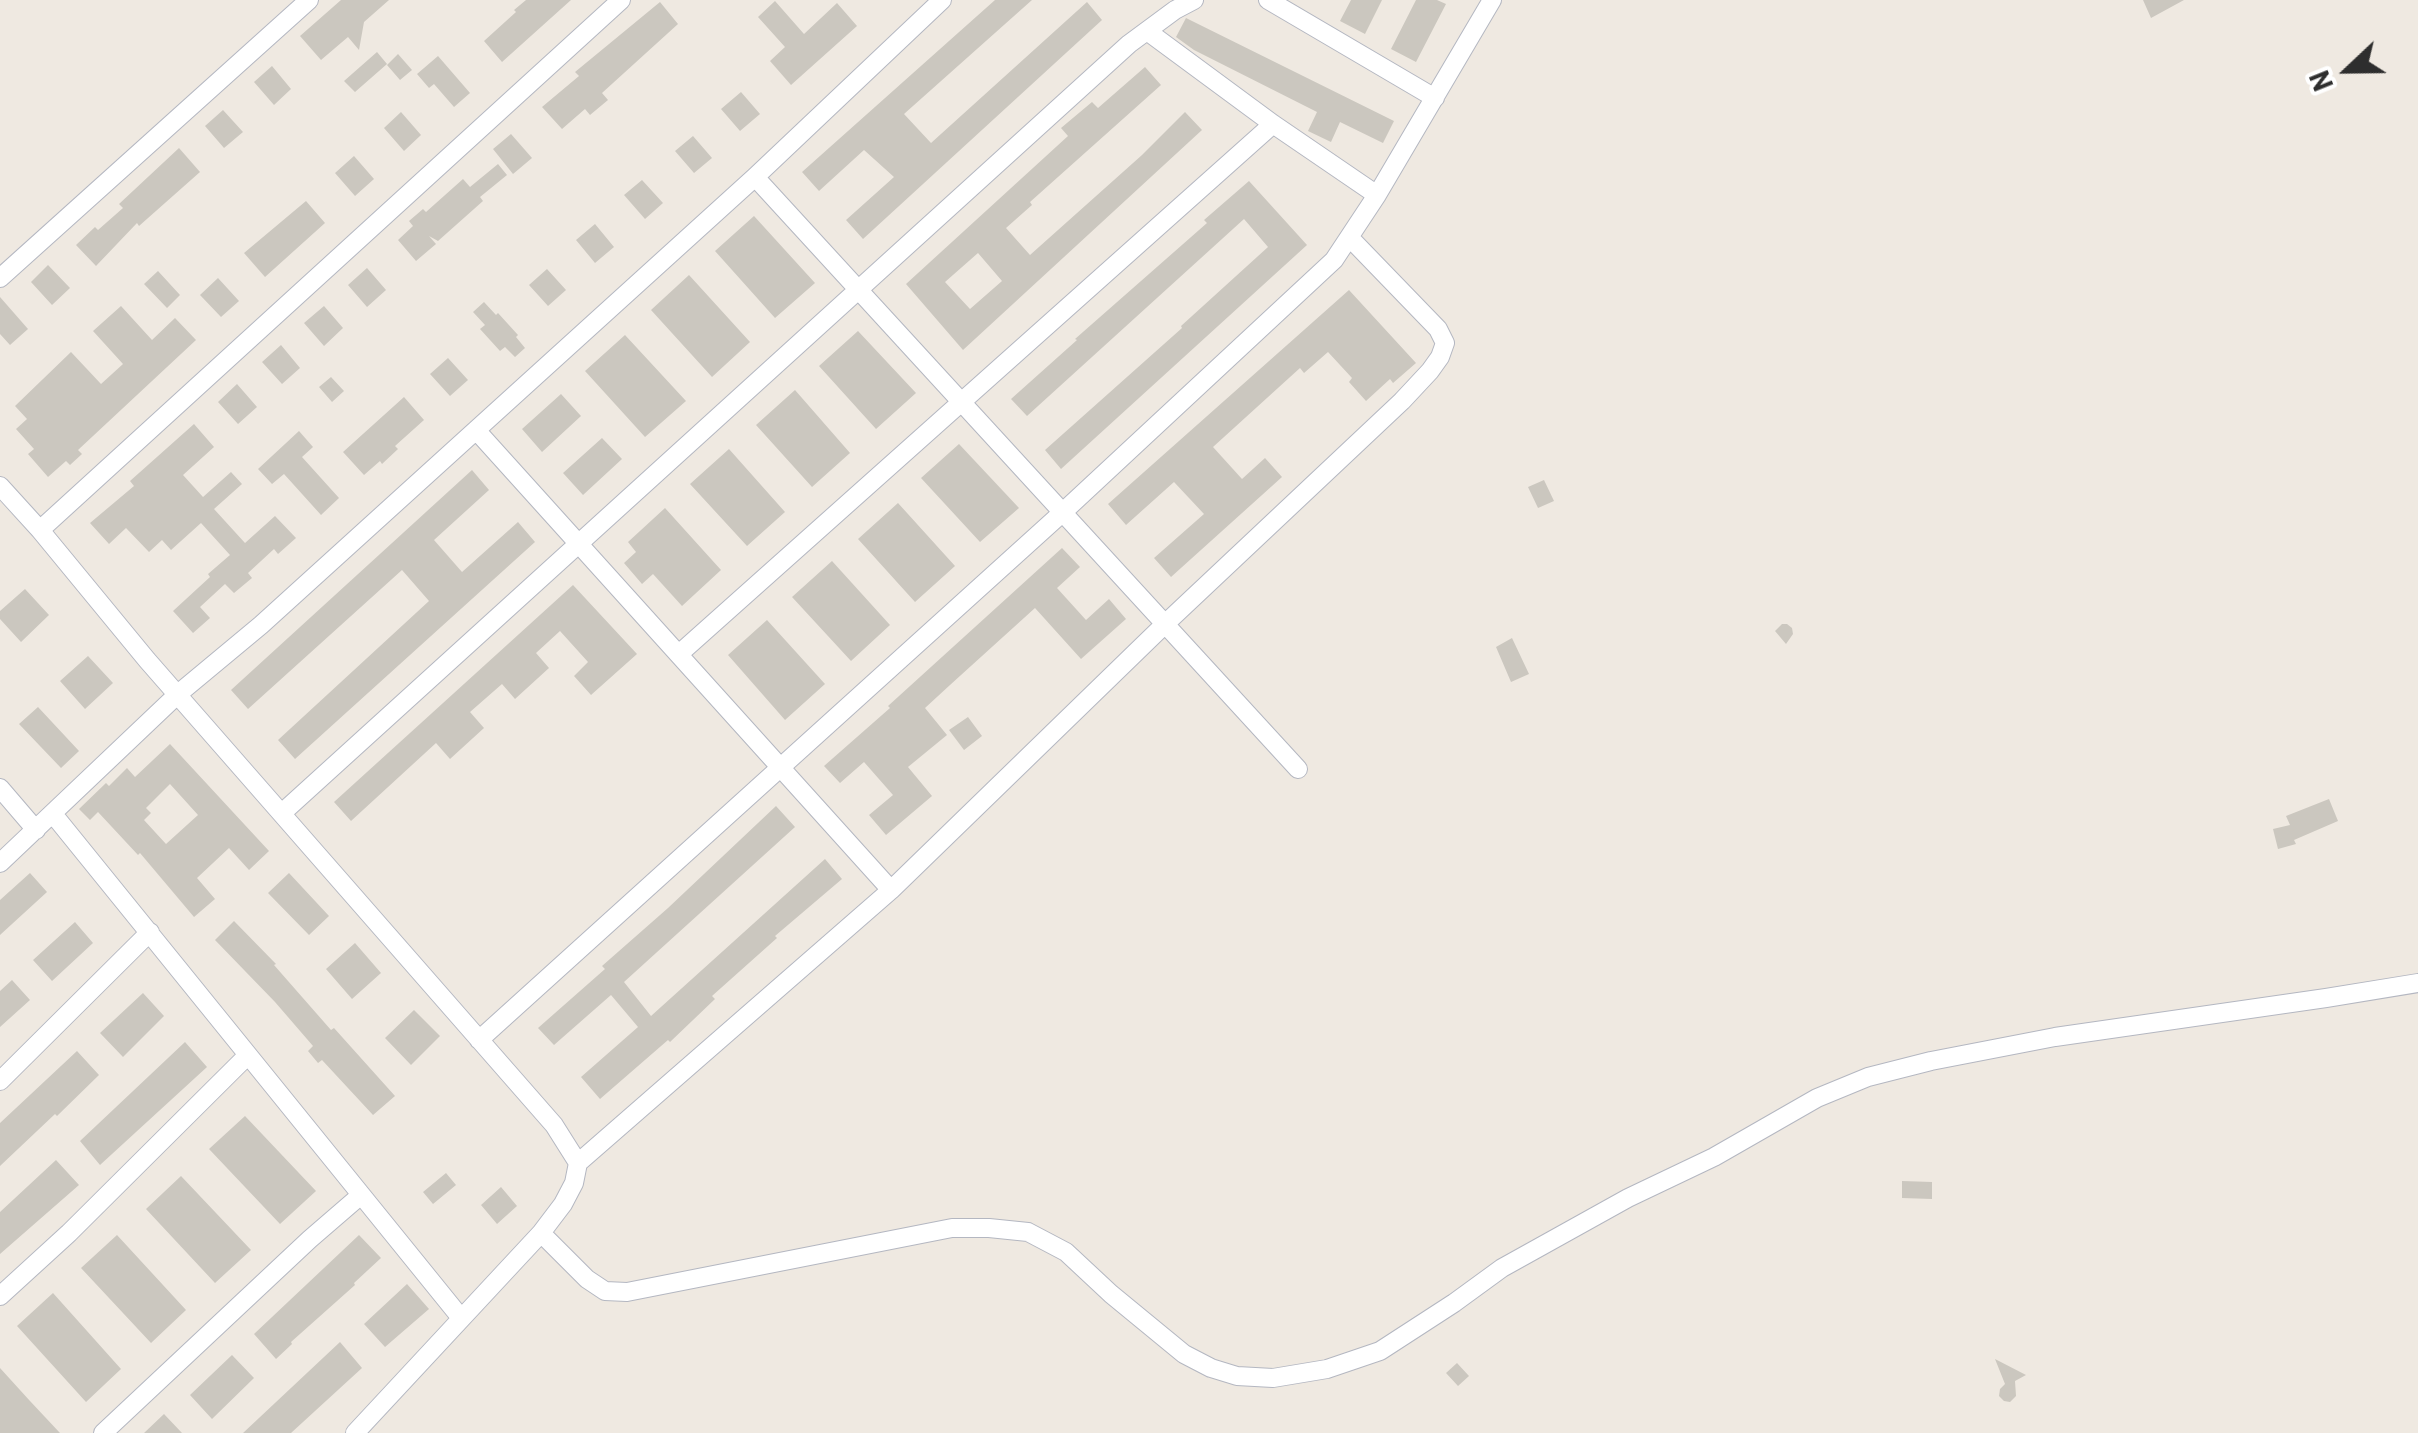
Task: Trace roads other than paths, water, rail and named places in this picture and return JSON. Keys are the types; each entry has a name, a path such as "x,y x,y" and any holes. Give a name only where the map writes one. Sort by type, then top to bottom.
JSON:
{"street":[{"path":"0,278 309,0"},
{"path":"40,530 621,0"},
{"path":"0,863 178,694 261,625 756,177 942,0"},
{"path":"282,813 1129,44 1194,0"},
{"path":"480,1040 1063,512 1334,260 1378,195 1492,0"},
{"path":"1276,2 1435,98"},
{"path":"1146,31 1378,195"},
{"path":"679,654 1273,124"},
{"path":"756,177 1298,769"},
{"path":"355,1433 541,1233 574,1183 578,1163 891,890 1402,401 1440,357 1445,343 1438,329 1350,238"},
{"path":"476,430 891,890"},
{"path":"0,486 554,1125 578,1163"},
{"path":"0,788 36,830"},
{"path":"53,814 461,1318"},
{"path":"0,1081 150,932"},
{"path":"541,1233 587,1279 605,1291 627,1292 952,1228 1028,1232 1066,1252 1184,1354 1237,1376 1273,1378 1380,1352 1502,1268 1628,1198 1714,1157 1817,1098 1868,1076 2055,1037 2418,983"},
{"path":"0,1296 248,1055"},
{"path":"103,1433 361,1195"}]}
